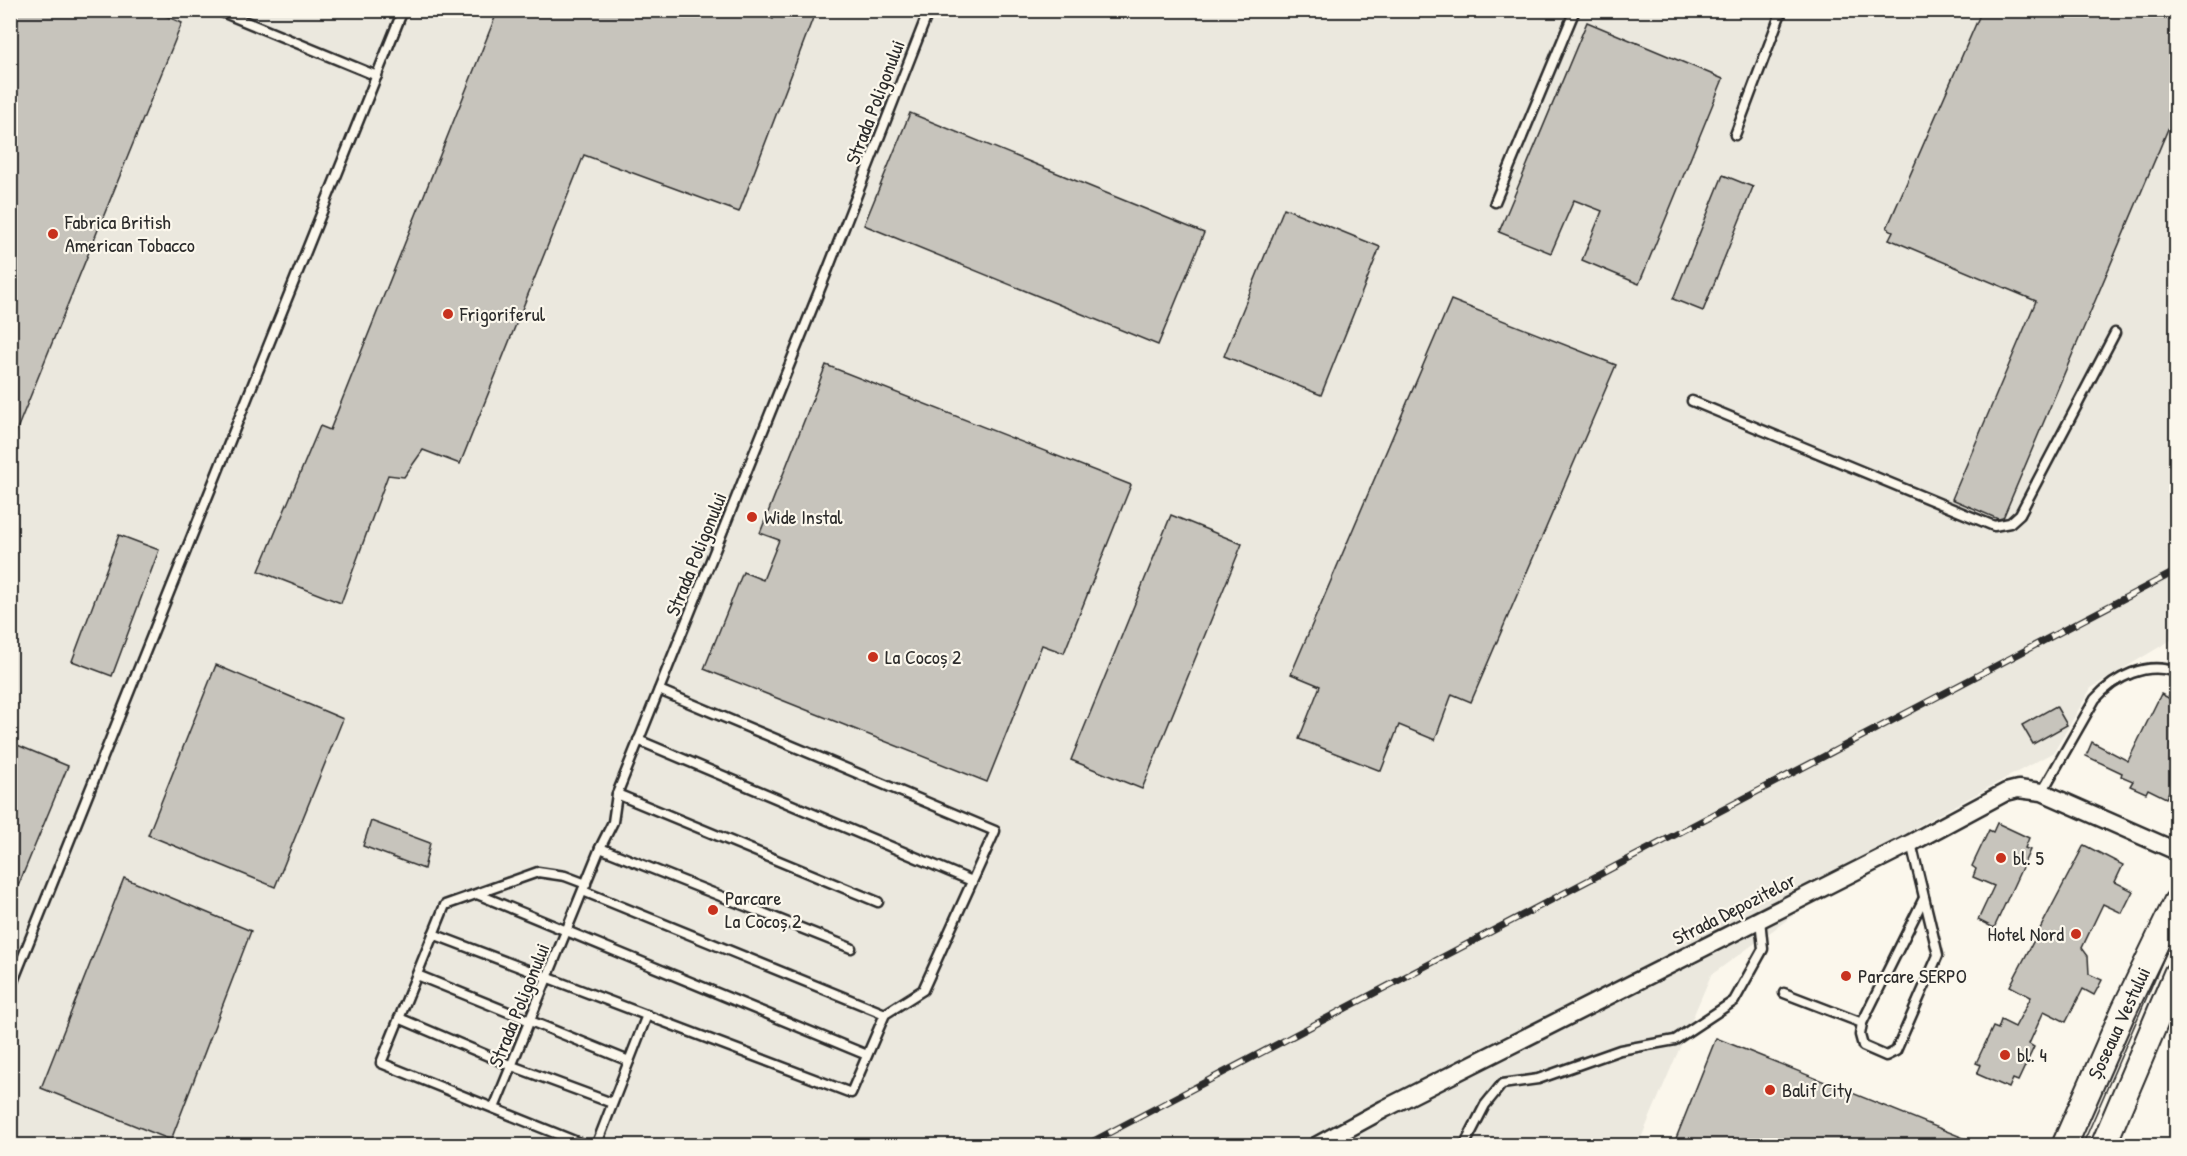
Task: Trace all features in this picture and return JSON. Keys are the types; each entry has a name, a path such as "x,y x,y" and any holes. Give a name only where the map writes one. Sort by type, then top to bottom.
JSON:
{"main road":[{"name":"Șoseaua Vestului","path":"2064,1146 2124,1010 2176,902"},
{"name":"Șoseaua Vestului","path":"2103,1146 2176,974"}],"street":[{"name":"Strada Depozitelor","path":"1316,1146 1384,1109 1911,843 2006,792 2018,789 2042,792 2176,851"}],"lane":[{"path":"217,10 377,76"},
{"path":"10,989 404,10"},
{"name":"Strada Poligonului","path":"494,1108 600,848 613,822 617,794 929,10"},
{"path":"1495,201 1575,10"},
{"path":"1735,135 1782,10"},
{"path":"1692,401 1994,526 2010,523 2020,514 2115,333"},
{"path":"2042,792 2095,699 2104,688 2120,678 2151,668 2176,672"},
{"path":"433,934 851,1093 885,1014 923,990 995,831 658,690"},
{"path":"638,741 972,881"},
{"path":"617,794 878,903"},
{"path":"1911,843 1938,955 1896,1051 1886,1056 1863,1046 1860,1035 1862,1023 1924,898"},
{"path":"600,848 851,948"},
{"path":"587,1146 381,1063 445,905 538,872 565,876 585,887 885,1014"},
{"path":"477,894 867,1055"},
{"path":"1464,1146 1485,1105 1502,1084 1538,1079 1620,1050 1675,1040 1734,1001 1763,949 1760,919"},
{"path":"417,975 629,1061"},
{"path":"1784,993 1862,1023"},
{"path":"596,1146 647,1015"},
{"path":"399,1018 512,1066 612,1103"}],"shaded area":[{"path":"10,11 2176,11 2176,637 2091,688 2054,752 1914,828 1711,975 1638,1145 11,1145"}],"building":[{"name":"Fabrica British American Tobacco","path":"10,10 152,10 182,23 11,444"},
{"name":"Frigoriferul","path":"498,10 753,10 773,19 776,10 816,10 739,212 584,155 460,464 423,450 404,477 388,475 341,603 259,571 320,426 330,430"},
{"path":"1982,10 2176,10 2176,110 2003,518 1998,519 1952,499 2036,301 1889,239 1893,231 1887,228"},
{"path":"1587,22 1723,79 1639,284 1582,260 1602,211 1574,200 1551,253 1499,232"},
{"path":"910,113 1204,233 1158,345 864,225"},
{"path":"1723,175 1753,187 1703,311 1673,299"},
{"path":"1284,208 1380,247 1321,395 1224,356"},
{"path":"1451,300 1616,365 1471,702 1452,694 1435,740 1399,725 1381,771 1299,739 1320,686 1291,674"},
{"path":"826,365 1131,485 1064,653 1042,645 987,782 704,669 743,572 763,580 779,540 760,533"},
{"path":"1171,515 1242,544 1142,789 1071,760"},
{"path":"119,535 159,550 112,676 72,661"},
{"path":"216,665 343,719 275,887 148,835"},
{"path":"2161,694 2176,702 2176,777 2166,798 2148,789 2146,793 2130,786 2133,781 2121,776 2122,773 2086,756 2092,742 2128,761"},
{"path":"2056,706 2067,725 2033,744 2022,725"},
{"path":"10,742 68,766 11,903 10,903"},
{"path":"371,821 430,843 424,869 363,846"},
{"name":"bl. 5","path":"1997,823 2029,838 2025,848 2030,850 1994,928 1978,920 1994,886 1973,877 1976,869 1972,866 1989,830 1993,832"},
{"name":"Hotel Nord","path":"2084,845 2123,865 2115,882 2133,891 2122,913 2103,904 2082,948 2088,956 2089,974 2102,980 2094,995 2083,989 2066,1022 2044,1011 2029,1044 2034,1047 2018,1081 2013,1079 2009,1088 1977,1074 1981,1065 1976,1063 1993,1027 1998,1029 2001,1020 2015,1027 2031,997 2010,986"},
{"path":"124,878 251,931 171,1140 41,1088"},
{"name":"Balif City","path":"1716,1038 1981,1145 1981,1146 1673,1146"}],"tram line":[{"path":"2082,1146 2176,930"}],"railway":[{"path":"1084,1146 2176,571"}],"place":[{"name":"Fabrica British American Tobacco","path":"53,234"},
{"name":"Frigoriferul","path":"448,314"},
{"name":"Wide Instal","path":"752,517"},
{"name":"La Cocoș 2","path":"873,657"},
{"name":"bl. 5","path":"2001,858"},
{"name":"Parcare La Cocoș 2","path":"713,910"},
{"name":"Hotel Nord","path":"2076,934"},
{"name":"Parcare SERPO","path":"1846,976"},
{"name":"bl. 4","path":"2005,1055"},
{"name":"Balif City","path":"1770,1090"}]}
